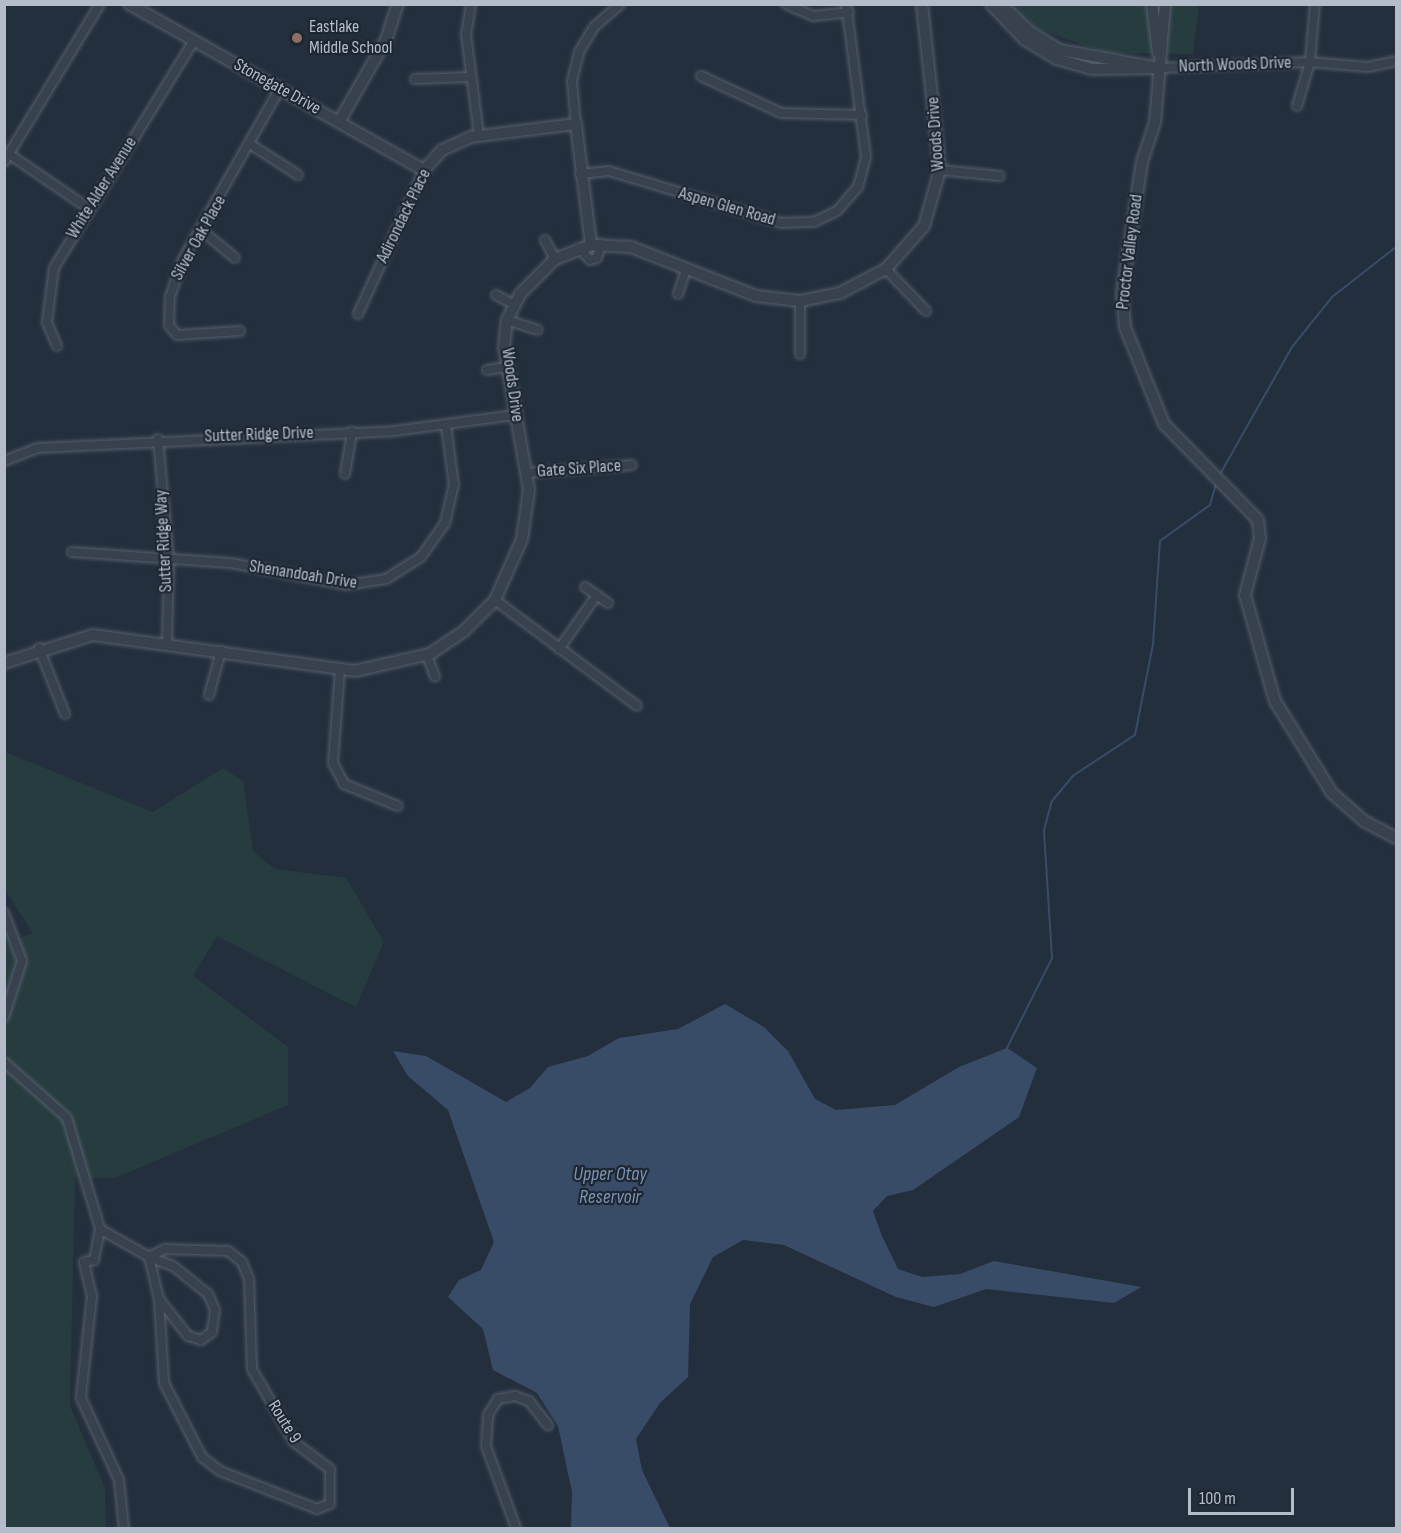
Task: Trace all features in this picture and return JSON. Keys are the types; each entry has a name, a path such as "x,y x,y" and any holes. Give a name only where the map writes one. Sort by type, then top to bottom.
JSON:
{"street":[{"path":"88,208 7,158 100,4"},
{"name":"Stonegate Drive","path":"129,4 424,170"},
{"path":"339,122 386,40 398,4"},
{"path":"471,4 466,34 479,135"},
{"path":"596,245 580,174 572,81 579,52 594,27 620,4"},
{"path":"786,4 813,16 847,8"},
{"name":"Woods Drive","path":"4,663 39,648 93,635 167,643 356,671 427,655 463,632 495,600 522,539 527,473 507,367 507,320 513,304 535,274 555,259 579,248 596,245 631,247 756,296 800,301 840,293 886,269 924,226 940,170 922,4"},
{"name":"North Woods Drive","path":"991,4 1025,40 1057,59 1092,69 1310,62 1349,67 1396,61"},
{"name":"North Woods Drive","path":"1001,4 1037,38 1060,50 1160,68"},
{"name":"Proctor Valley Road","path":"1152,4 1160,68"},
{"name":"Proctor Valley Road","path":"1165,4 1155,122 1142,162 1122,292 1125,327 1164,424 1258,520 1260,538 1245,595 1275,701 1332,793 1364,821 1396,838"},
{"path":"1297,106 1310,62 1315,4"},
{"name":"Aspen Glen Road","path":"580,174 609,171 781,223 806,224 837,211 858,187 866,157 847,8"},
{"name":"White Alder Avenue","path":"57,346 47,322 50,279 88,208 194,40"},
{"path":"701,76 781,113 862,115"},
{"path":"416,79 471,77"},
{"name":"Silver Oak Place","path":"240,331 184,338 169,325 173,280 280,88"},
{"name":"Adirondack Place","path":"358,314 424,170 442,150 479,135 576,124"},
{"path":"250,144 298,175"},
{"path":"940,170 1000,176"},
{"path":"200,229 235,258"},
{"path":"544,240 555,259"},
{"path":"678,294 686,269"},
{"path":"886,269 926,311"},
{"path":"496,295 513,304"},
{"path":"800,301 800,354"},
{"path":"507,320 537,330"},
{"path":"487,370 507,367"},
{"name":"Sutter Ridge Drive","path":"4,460 38,448 158,439 446,426 515,415"},
{"name":"Shenandoah Drive","path":"72,552 169,561 231,563 346,585 395,575 428,550 448,514 454,475 446,426"},
{"path":"345,474 352,432"},
{"name":"Sutter Ridge Way","path":"158,439 169,561 167,643"},
{"name":"Gate Six Place","path":"527,473 632,465"},
{"path":"585,586 608,603"},
{"path":"559,649 597,595"},
{"path":"495,600 638,706"},
{"path":"39,648 65,714"},
{"path":"209,695 221,651"},
{"path":"427,655 435,677"},
{"path":"340,669 333,763 344,784 398,806"},
{"path":"4,913 22,961 4,1017"},
{"path":"4,1062 67,1118 100,1229 94,1260 84,1262 92,1296 81,1398 119,1480 124,1528"},
{"name":"Route 9","path":"100,1229 149,1257 182,1271 208,1294 215,1310 212,1332 201,1340 188,1336 159,1299"},
{"name":"Route 9","path":"165,1249 228,1251 242,1262 249,1279 252,1369 294,1442 330,1469 330,1504 317,1509 220,1471 202,1457 164,1383 159,1299 149,1257 165,1249"},
{"path":"516,1528 486,1446 488,1415 498,1399 519,1396 548,1425"}],"green space":[{"path":"1011,5 1199,5 1193,54 1105,53 1037,28"},
{"path":"5,752 153,812 223,768 243,781 253,851 274,869 346,878 384,942 356,1007 217,936 193,976 288,1047 288,1105 115,1178 75,1177 70,1406 105,1488 106,1528 5,1528 4,930 13,941 33,933 5,890"}],"water":[{"name":"Upper Otay Reservoir","path":"725,1004 764,1027 788,1051 815,1099 836,1110 895,1105 959,1067 1007,1048 1037,1068 1019,1117 913,1190 887,1196 873,1211 882,1236 898,1269 922,1277 960,1274 994,1261 1141,1287 1114,1303 986,1289 934,1307 896,1297 784,1245 743,1240 713,1257 690,1304 688,1377 660,1403 636,1439 642,1470 670,1528 571,1528 572,1492 558,1426 537,1393 493,1370 483,1329 448,1297 459,1280 481,1270 494,1242 448,1110 408,1076 393,1051 426,1056 506,1102 530,1088 548,1067 588,1056 619,1038 678,1029"}],"waterway":[{"path":"1219,476 1292,347 1332,297 1396,247"},
{"path":"1007,1048 1052,958 1044,830 1052,801 1074,775 1135,735 1153,644 1160,541 1210,505 1216,484"}],"place":[{"name":"Eastlake Middle School","path":"297,38"}]}
